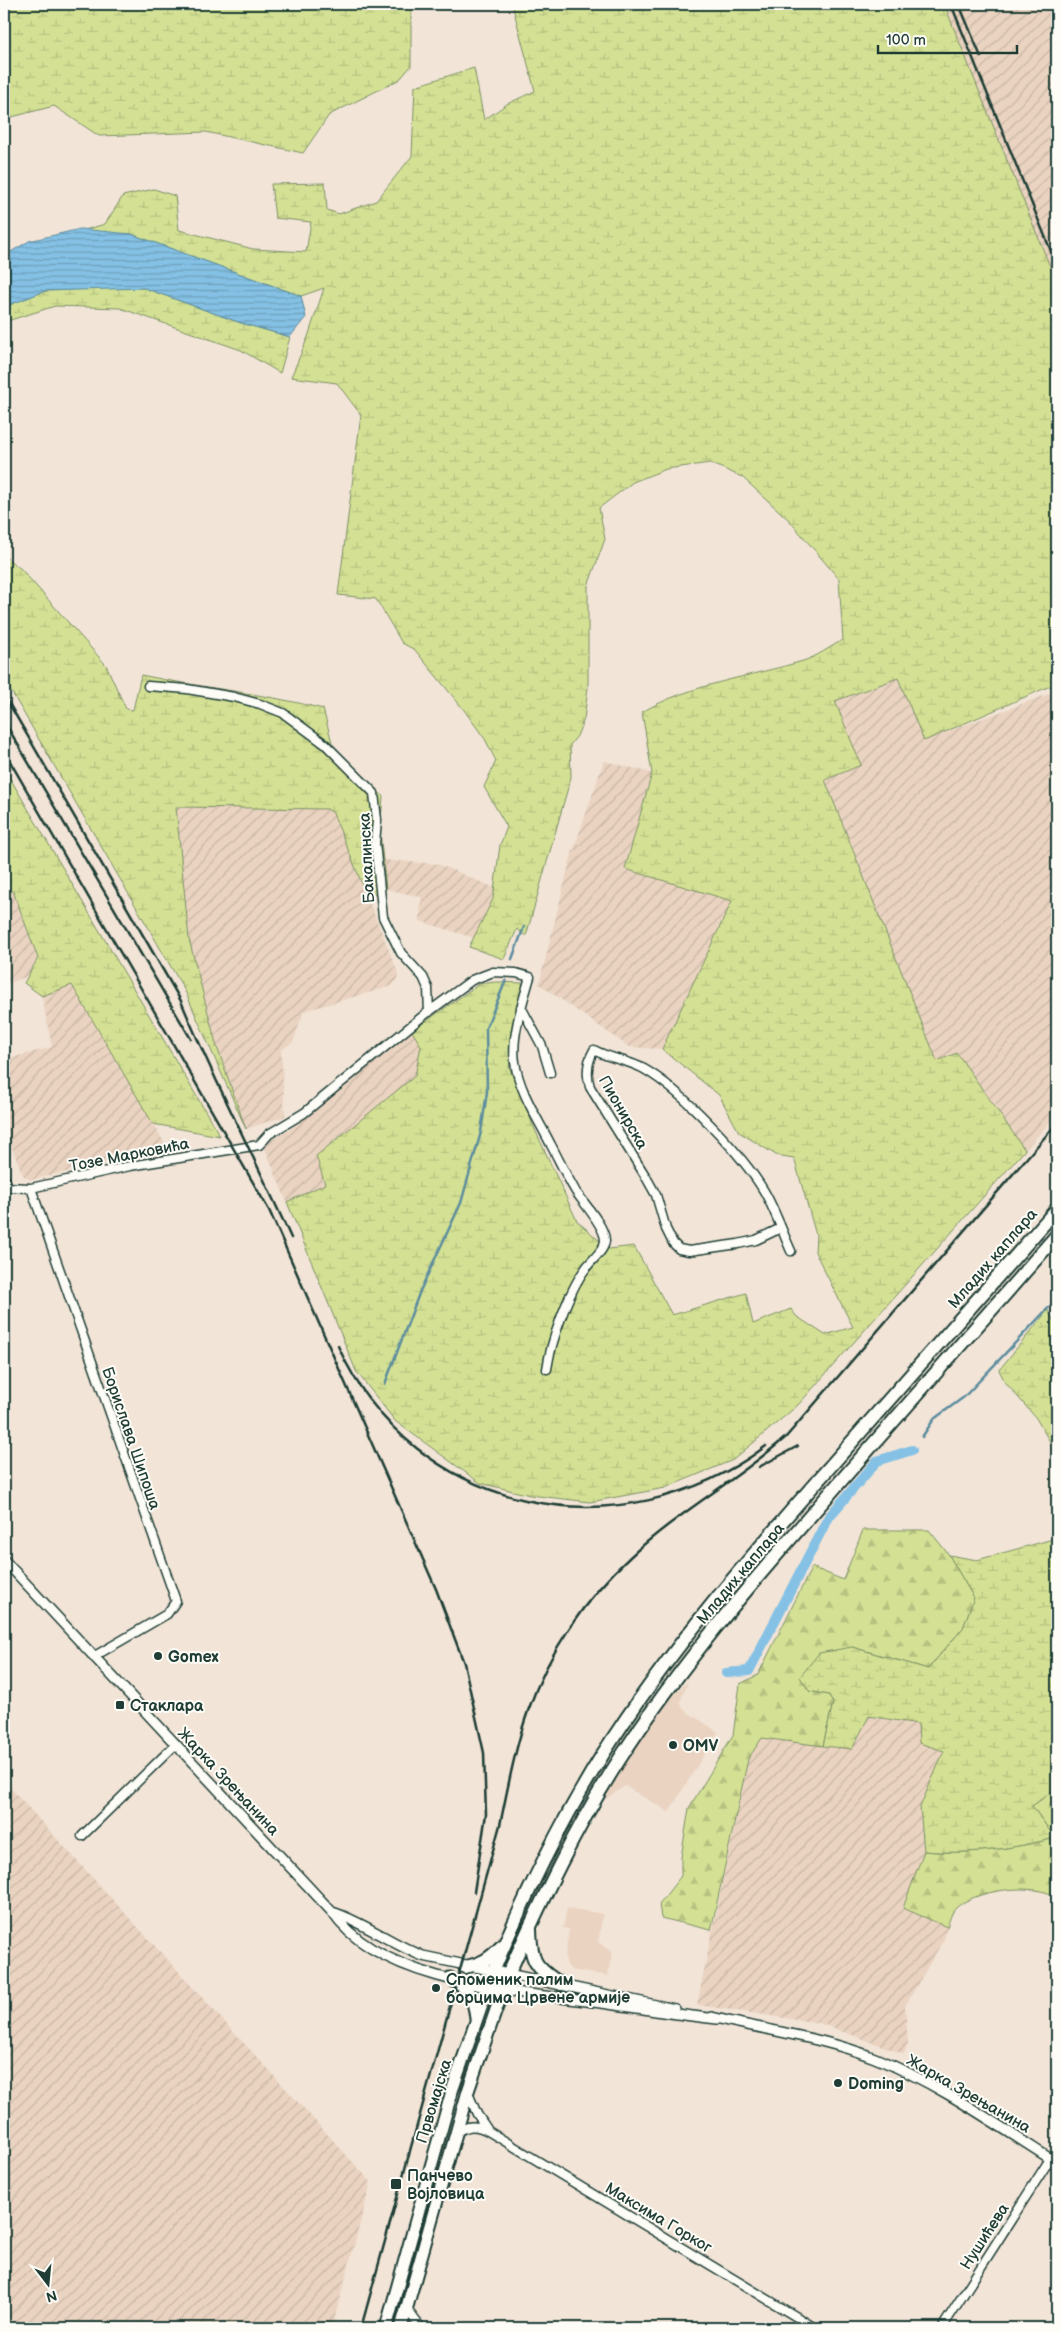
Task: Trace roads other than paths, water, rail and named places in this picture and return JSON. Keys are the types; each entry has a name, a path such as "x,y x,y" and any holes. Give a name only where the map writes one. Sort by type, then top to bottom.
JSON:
{"highway":[{"name":"Младих каплара","path":"506,1941 578,1797 603,1754 650,1684 704,1612 758,1548 1057,1209"},
{"name":"Младих каплара","path":"508,1975 529,1927 562,1861 618,1762 697,1649 782,1548 1057,1235"},
{"path":"529,1927 533,1961 540,1970 561,1984"},
{"path":"465,1967 480,1964 487,1960 506,1941"},
{"path":"493,1972 506,1941"}],"main road":[{"name":"Првомајска","path":"386,2328 452,2091 493,1972"},
{"name":"Првомајска","path":"401,2328 468,2091 508,1975"},
{"path":"450,1978 467,1988 471,1995 476,2020"}],"street":[{"name":"Бакалинска","path":"148,686 234,698 260,704 283,713 326,744 374,793 377,820 376,844 383,917 401,952 423,977 428,988 429,1012"},
{"path":"429,1012 472,980 484,974 493,972 516,973 530,977 521,1007 514,1049 514,1061 519,1079 536,1116 576,1190 603,1232 605,1241 602,1250 580,1276 552,1340 547,1370"},
{"path":"521,1007 542,1046 550,1072"},
{"name":"Тозе Марковића","path":"6,1186 31,1188 130,1166 259,1145 269,1134 304,1113 429,1012"},
{"name":"Пионирска","path":"781,1228 756,1240 738,1244 689,1251 679,1249 673,1244 666,1229 656,1195 590,1087 587,1078 594,1050 642,1068 683,1098 737,1154 764,1191 781,1228 791,1251"},
{"path":"4,1177 6,1186"},
{"name":"Борислава Шипоша","path":"31,1188 176,1601 167,1614 93,1657"},
{"name":"Жарка Зрењанина","path":"4,1560 332,1912 340,1925 379,1954 413,1968 502,1990 717,2018"},
{"path":"82,1836 175,1745"},
{"name":"Жарка Зрењанина","path":"332,1912 346,1917 414,1953 465,1967 561,1984 822,2040 882,2061 954,2098 1054,2161"},
{"path":"468,2091 477,2114 488,2131"},
{"path":"455,2135 470,2126 478,2126 488,2131"},
{"name":"Максима Горког","path":"488,2131 815,2328"},
{"name":"Нушићева","path":"942,2328 1054,2161"},
{"path":"406,2308 421,2328"}],"water":[{"path":"80,229 131,234 301,296 306,317 290,337 241,323 144,288 45,291 4,307 4,256 29,241"}],"waterway":[{"path":"512,959 524,927"},
{"path":"385,1384 420,1291 461,1203 481,1132 487,1092 486,1028 506,980"},
{"path":"922,1437 934,1419 964,1397 1052,1304"},
{"path":"726,1673 749,1671 828,1518 877,1461 912,1450"}],"railway":[{"path":"951,4 1057,266"},
{"path":"959,4 981,57"},
{"path":"4,695 181,1001 207,1061 291,1238"},
{"path":"4,721 191,1039"},
{"path":"4,751 269,1210 436,1589 464,1663 484,1753 486,1814 474,1892"},
{"path":"361,2328 500,1825 519,1739 536,1689 557,1648 583,1608 630,1557 667,1526 748,1468 786,1437 1057,1123"},
{"path":"338,1346 372,1403 417,1448 469,1481 526,1500 587,1507 649,1500 709,1480 766,1446"},
{"path":"759,1467 798,1446"}],"place":[{"name":"Gomex","path":"158,1656"},
{"name":"Стаклара","path":"120,1705"},
{"name":"OMV","path":"673,1745"},
{"name":"Споменик палим борцима Црвене армије","path":"436,1988"},
{"name":"Doming","path":"838,2083"},
{"name":"Панчево Војловица","path":"396,2184"}]}
